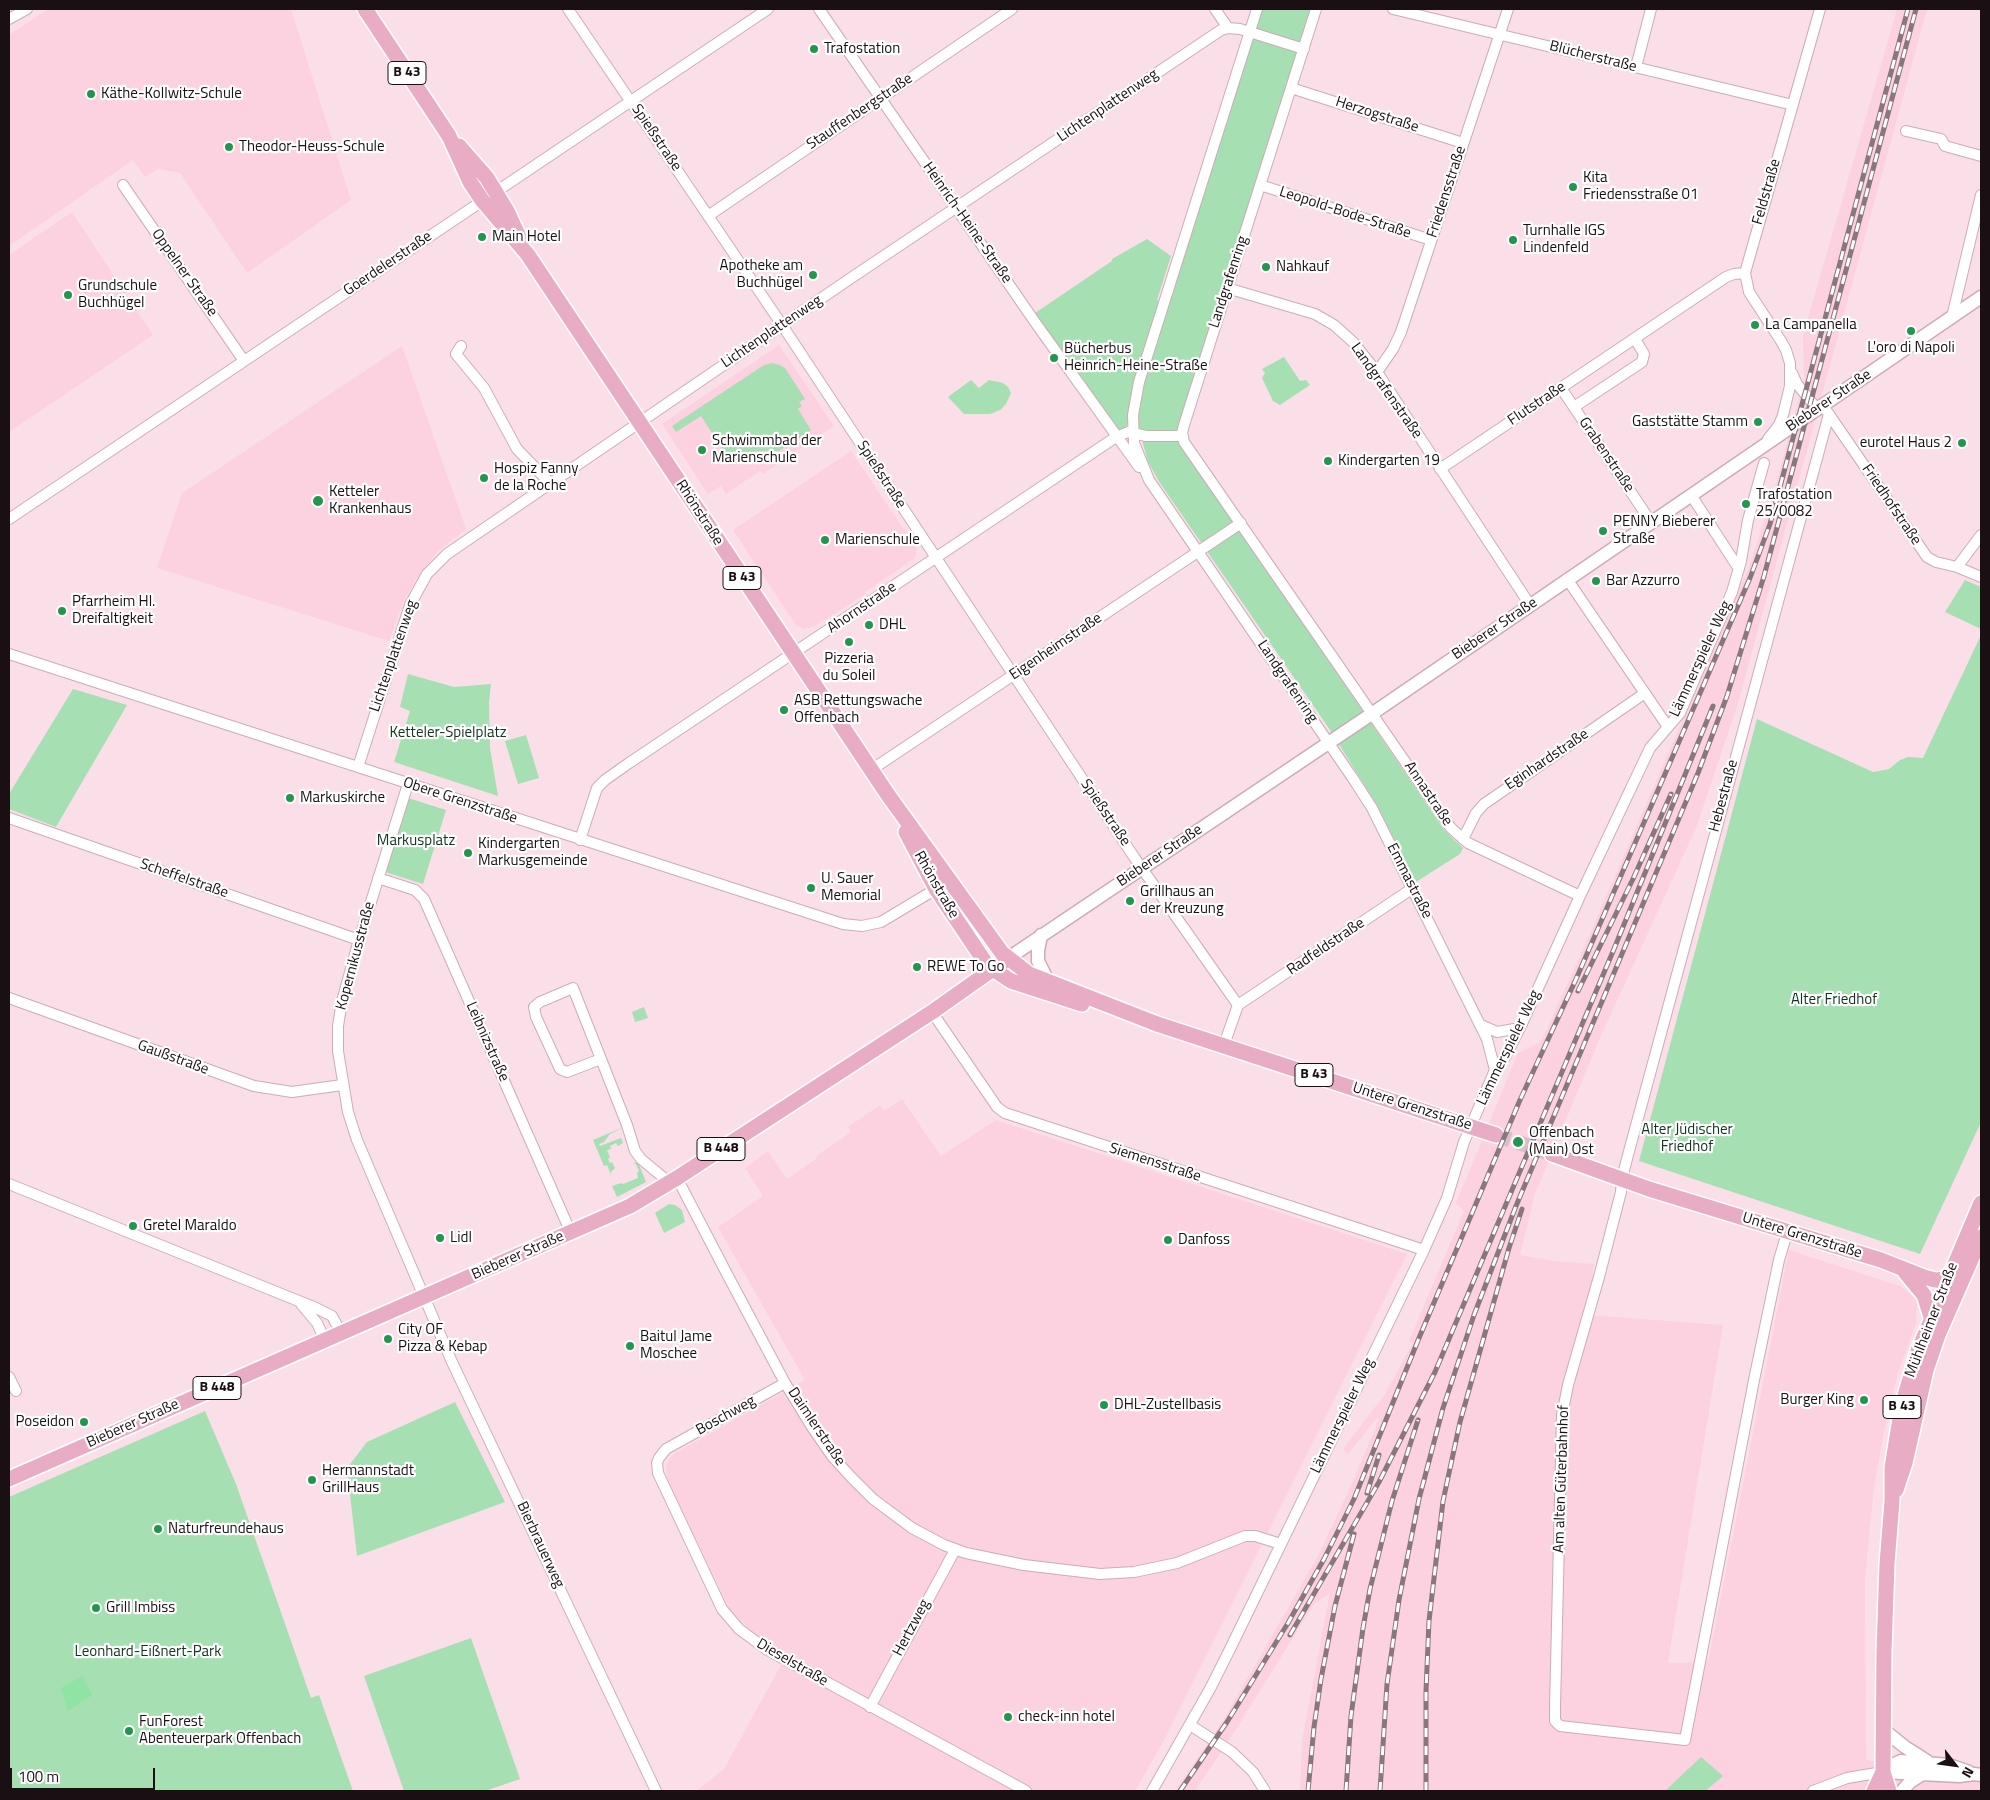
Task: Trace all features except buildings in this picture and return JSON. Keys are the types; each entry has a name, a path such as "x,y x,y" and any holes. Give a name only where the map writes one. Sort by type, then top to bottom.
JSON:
{"main road":[{"name":"Rhönstraße","path":"364,9 449,136 487,178 507,211 528,255"},
{"name":"Rhönstraße","path":"449,136 470,182 482,200 528,255 888,795 1007,959"},
{"name":"Rhönstraße","path":"888,795 936,888 981,958 992,969"},
{"name":"Untere Grenzstraße","path":"1007,959 1029,974 1157,1024 1496,1135"},
{"name":"B 448","path":"992,969 1007,959"},
{"name":"Untere Grenzstraße","path":"992,969 1004,977 1023,985 1085,1005 1157,1024"},
{"name":"Bieberer Straße","path":"9,1479 630,1206 674,1181 932,1012 992,969"},
{"name":"Untere Grenzstraße","path":"1552,1154 1649,1189 1787,1233 1882,1260 1908,1263 1935,1270 1954,1282"},
{"name":"Mühlheimer Straße","path":"1892,1501 1905,1463 1926,1370 1947,1312 1954,1282 1981,1203"},
{"name":"Mühlheimer Straße","path":"1889,1791 1884,1772 1887,1564 1892,1501 1892,1468 1902,1406 1915,1360 1931,1317 1981,1238"},
{"name":"Untere Grenzstraße","path":"1882,1260 1902,1270 1935,1280 1954,1282"},
{"path":"1902,1270 1924,1295 1931,1317"},
{"name":"Mühlheimer Straße","path":"1874,1791 1884,1772"}],"street":[{"name":"Spießstraße","path":"568,9 782,325 1142,868 1238,1005"},
{"name":"Goerdelerstraße","path":"9,519 768,9"},
{"name":"Heinrich-Heine-Straße","path":"819,9 1116,437"},
{"name":"Stauffenbergstraße","path":"708,216 1012,9"},
{"path":"1215,9 1228,28 1250,31 1304,49"},
{"name":"Landgrafenring","path":"1145,473 1138,455 1133,433 1134,405 1139,382 1257,9"},
{"name":"Landgrafenring","path":"1183,436 1184,425 1316,9"},
{"name":"Blücherstraße","path":"1393,9 1793,105"},
{"name":"Friedensstraße","path":"1377,372 1393,349 1401,332 1508,9"},
{"path":"1636,67 1651,9"},
{"name":"Feldstraße","path":"1745,273 1820,9"},
{"path":"9,19 23,11"},
{"name":"Lichtenplattenweg","path":"358,767 410,605 424,580 447,554 782,325 1221,30 1228,28"},
{"name":"Herzogstraße","path":"1291,88 1464,143"},
{"path":"1906,131 1941,139 1945,146 1981,156"},
{"name":"Leopold-Bode-Straße","path":"1260,185 1431,240"},
{"name":"Oppelner Straße","path":"123,186 244,361"},
{"path":"1952,317 1981,195"},
{"path":"1745,273 1749,292 1786,350 1797,384 1823,409"},
{"name":"Flutstraße","path":"1440,470 1726,278 1734,274 1745,273"},
{"name":"Landgrafenstraße","path":"1227,288 1321,318 1334,325 1353,342 1377,372 1530,605"},
{"name":"Bieberer Straße","path":"1007,959 1373,713 1759,448 1823,409 1981,297"},
{"name":"Flutstraße","path":"1574,407 1642,362 1644,354 1634,339"},
{"path":"460,346 456,354 484,388 517,449 550,482"},
{"path":"1759,448 1773,434 1783,415 1790,386 1790,367"},
{"name":"Grabenstraße","path":"1561,388 1651,522"},
{"name":"Friedhofstraße","path":"1823,409 1927,557 1936,562 1957,567 1981,577"},
{"name":"Hebestraße","path":"1622,1178 1823,409"},
{"name":"Ahornstraße","path":"580,840 594,794 605,780 1116,437 1126,432 1146,436 1183,436"},
{"path":"1183,436 1186,446 1373,713"},
{"name":"Landgrafenring","path":"1116,437 1145,473 1328,743"},
{"name":"Lämmerspieler Weg","path":"1152,1791 1220,1670 1424,1250 1444,1205 1463,1145 1495,1070 1505,1057 1520,1028 1650,748 1680,713 1720,623 1739,569 1748,520 1764,463"},
{"path":"1691,495 1739,569"},
{"name":"Eigenheimstraße","path":"871,770 1241,523"},
{"path":"1957,567 1981,535"},
{"path":"1567,579 1668,727"},
{"name":"Obere Grenzstraße","path":"9,654 580,840 850,925 867,925 886,920 936,888"},
{"name":"Eginhardstraße","path":"1463,840 1476,813 1489,800 1645,693"},
{"name":"Annastraße","path":"1373,713 1451,828 1463,840 1580,896"},
{"name":"Emmastraße","path":"1328,743 1365,796 1413,888 1480,1024 1490,1047 1495,1070"},
{"name":"Kopernikusstraße","path":"408,784 344,990 340,1014 338,1051 342,1085 351,1124 426,1297"},
{"name":"Scheffelstraße","path":"9,818 359,940"},
{"name":"Leibnizstraße","path":"378,878 411,889 422,896 571,1233"},
{"name":"Radfeldstraße","path":"1238,1005 1413,888"},
{"path":"1041,936 1038,961 1048,981"},
{"path":"601,1059 567,1072 560,1068 536,1017 534,1007 540,1002 572,988 601,1059 627,1125 635,1151 641,1159 674,1181"},
{"name":"Gaußstraße","path":"9,998 254,1086 292,1092 342,1085"},
{"path":"1224,1046 1238,1005"},
{"name":"Siemensstraße","path":"932,1012 997,1107 1005,1113 1424,1250"},
{"path":"1480,1024 1497,1032 1520,1028"},
{"name":"Am alten Güterbahnhof","path":"1622,1178 1621,1192 1568,1385 1562,1416 1555,1707 1555,1720 1560,1726 1685,1740 1754,1380 1779,1260 1787,1233"},
{"name":"Daimlerstraße","path":"674,1181 812,1427 832,1456 861,1488 886,1510 912,1528 955,1550 1002,1561 1084,1573 1134,1572 1177,1563 1245,1536 1255,1536 1281,1544"},
{"path":"9,1184 316,1308 332,1316 341,1333"},
{"name":"Bierbrauerweg","path":"426,1297 452,1362 656,1791"},
{"path":"300,1303 314,1319 325,1340"},
{"path":"9,1377 16,1391"},
{"name":"Boschweg","path":"666,1450 786,1383"},
{"name":"Dieselstraße","path":"666,1450 659,1458 658,1472 717,1599 728,1618 746,1635 766,1649 1026,1791"},
{"name":"Hertzweg","path":"870,1707 955,1550"},
{"path":"1190,1725 1232,1752 1253,1772 1265,1791"},
{"path":"1885,1731 1904,1747 1929,1763"},
{"path":"1884,1772 1890,1766 1901,1761 1949,1766 1977,1774"},
{"path":"1813,1791 1847,1778 1884,1772 1959,1776 1977,1774"},
{"path":"1902,1791 1910,1782 1921,1775"}],"shaded area":[{"path":"48,9 291,9 351,200 247,273 180,173 158,169 145,177 133,160 9,246 9,35"},
{"path":"1897,9 1927,9 1737,707 1696,828 1599,1040 1535,1194 1520,1255 1553,1261 1594,1264 1588,1315 1723,1325 1668,1663 1708,1662 1789,1250 1900,1286 1915,1298 1917,1304 1916,1323 1898,1373 1874,1486 1865,1579 1866,1760 1981,1781 1981,1791 1300,1791 1302,1741 1330,1593 1314,1604 1237,1728 1195,1791 1175,1791 1220,1725 1254,1667 1318,1556 1345,1499 1379,1420 1378,1417 1348,1454 1343,1449 1385,1394 1413,1343 1409,1341 1464,1211 1456,1203 1518,1053 1541,1042 1586,943 1748,569 1772,499 1804,380 1803,336"},
{"name":"Grundschule Buchhügel","path":"72,212 153,335 9,432 9,255"},
{"path":"779,345 834,426 763,474 760,471 726,494 721,486 708,494 662,424"},
{"name":"Ketteler Krankenhaus","path":"402,346 466,529 437,552 416,579 403,603 389,641 157,568 182,493"},
{"name":"Marienschule","path":"851,451 917,549 915,558 865,592 866,594 813,627 804,629 796,625 733,530"},
{"path":"902,1099 941,1156 996,1120 1407,1254 1163,1742 1135,1791 696,1791 724,1769 787,1654 752,1633 728,1606 668,1480 666,1468 669,1459 674,1454 805,1380 718,1227 763,1196 745,1168 768,1151 787,1179 851,1132 848,1127 880,1105 884,1111"},
{"path":"82,1676 92,1695 68,1711 61,1688"}],"green space":[{"path":"1262,9 1312,9 1179,428 1179,443 1445,831 1463,848 1460,854 1416,882 1377,805 1328,727 1160,483 1148,462 1139,429 1138,414 1144,383"},
{"path":"1147,239 1171,256 1136,373 1129,407 1128,423 1125,428 1118,430 1035,313 1112,261 1112,259"},
{"path":"1284,357 1300,381 1306,380 1310,385 1280,405 1273,401 1262,378 1265,373 1262,369"},
{"path":"772,363 785,368 805,399 799,402 802,406 798,409 811,430 779,451 755,451 733,465 701,416 676,432 672,426 764,365"},
{"path":"971,380 979,388 989,380 1003,383 1011,393 1006,404 1000,410 990,414 964,414 948,397"},
{"path":"1965,580 1981,587 1981,629 1945,612"},
{"name":"Alter Friedhof","path":"1981,635 1981,1122 1920,1254 1639,1161 1757,719 1873,772 1889,769 1900,760 1908,757 1923,758"},
{"name":"Ketteler-Spielplatz","path":"408,674 454,687 491,684 489,703 490,748 498,796 394,762 410,711 400,707"},
{"path":"73,689 127,705 56,827 9,809 9,794"},
{"path":"526,735 539,778 518,784 505,741"},
{"name":"Markusplatz","path":"408,798 446,810 423,884 385,872"},
{"path":"644,1007 648,1018 635,1022 632,1012"},
{"path":"624,1127 610,1134 604,1142 599,1144 600,1146 621,1138 623,1143 618,1146 616,1143 610,1146 611,1149 607,1150 610,1157 608,1159 615,1168 611,1175 607,1165 604,1166 593,1140"},
{"path":"638,1162 646,1182 617,1197 612,1186 638,1178 637,1173 639,1171 636,1164 633,1164"},
{"path":"669,1204 675,1205 682,1210 685,1222 664,1233 655,1213"},
{"path":"455,1402 505,1502 357,1556 347,1468 367,1442"},
{"name":"Leonhard-Eißnert-Park","path":"205,1411 236,1484 311,1698 319,1695 353,1791 9,1791 9,1497"},
{"path":"471,1638 520,1779 485,1791 404,1791 364,1676"},
{"path":"1701,1757 1723,1776 1705,1791 1665,1791"}],"tunnel":[{"path":"1496,1135 1552,1154"}],"railway":[{"path":"1180,1791 1227,1722 1288,1623 1324,1559 1354,1499 1419,1338 1520,1100 1577,977 1750,578 1770,524 1908,9"},
{"path":"1380,1791 1387,1684 1399,1600 1419,1499 1443,1408 1474,1315 1516,1206 1698,773 1727,696 1764,576 1916,9"},
{"path":"1290,1635 1379,1482 1435,1372 1614,949 1713,706"},
{"path":"1578,991 1633,879 1671,794"},
{"path":"1426,1791 1426,1691 1429,1621 1443,1501 1460,1422 1509,1248 1522,1209"},
{"path":"1346,1791 1351,1716 1370,1589 1392,1501 1418,1420"},
{"path":"1367,1493 1379,1455"},
{"path":"1308,1791 1321,1679 1335,1606 1354,1534"}],"place":[{"name":"Trafostation","path":"814,49"},
{"name":"Käthe-Kollwitz-Schule","path":"91,94"},
{"name":"Theodor-Heuss-Schule","path":"229,147"},
{"name":"Kita Friedensstraße 01","path":"1573,187"},
{"name":"Main Hotel","path":"482,237"},
{"name":"Turnhalle IGS Lindenfeld","path":"1513,240"},
{"name":"Nahkauf","path":"1266,267"},
{"name":"Apotheke am Buchhügel","path":"813,275"},
{"name":"Grundschule Buchhügel","path":"68,295"},
{"name":"La Campanella","path":"1755,325"},
{"name":"L'oro di Napoli","path":"1911,331"},
{"name":"Bücherbus Heinrich-Heine-Straße","path":"1054,358"},
{"name":"Gaststätte Stamm","path":"1758,422"},
{"name":"eurotel Haus 2","path":"1962,443"},
{"name":"Schwimmbad der Marienschule","path":"702,450"},
{"name":"Kindergarten 19","path":"1328,461"},
{"name":"Hospiz Fanny de la Roche","path":"484,478"},
{"name":"Ketteler Krankenhaus","path":"318,501"},
{"name":"Trafostation 25/0082","path":"1746,504"},
{"name":"PENNY Bieberer Straße","path":"1603,531"},
{"name":"Marienschule","path":"825,540"},
{"name":"Bar Azzurro","path":"1596,581"},
{"name":"Pfarrheim Hl. Dreifaltigkeit","path":"62,611"},
{"name":"DHL","path":"869,625"},
{"name":"Pizzeria du Soleil","path":"849,642"},
{"name":"ASB Rettungswache Offenbach","path":"784,710"},
{"name":"Markuskirche","path":"290,798"},
{"name":"Kindergarten Markusgemeinde","path":"468,853"},
{"name":"U. Sauer Memorial","path":"811,888"},
{"name":"Grillhaus an der Kreuzung","path":"1130,901"},
{"name":"REWE To Go","path":"917,967"},
{"name":"Offenbach (Main) Ost","path":"1518,1142"},
{"name":"Gretel Maraldo","path":"133,1226"},
{"name":"Lidl","path":"440,1238"},
{"name":"Danfoss","path":"1168,1240"},
{"name":"City OF Pizza & Kebap","path":"388,1339"},
{"name":"Baitul Jame Moschee","path":"630,1346"},
{"name":"Burger King","path":"1864,1400"},
{"name":"DHL-Zustellbasis","path":"1104,1405"},
{"name":"Poseidon","path":"84,1422"},
{"name":"Hermannstadt GrillHaus","path":"312,1480"},
{"name":"Naturfreundehaus","path":"158,1529"},
{"name":"Grill Imbiss","path":"96,1608"},
{"name":"check-inn hotel","path":"1008,1717"},
{"name":"FunForest Abenteuerpark Offenbach","path":"129,1731"}],"park label":[{"name":"Alter Jüdischer Friedhof","path":"1687,1138"}]}
